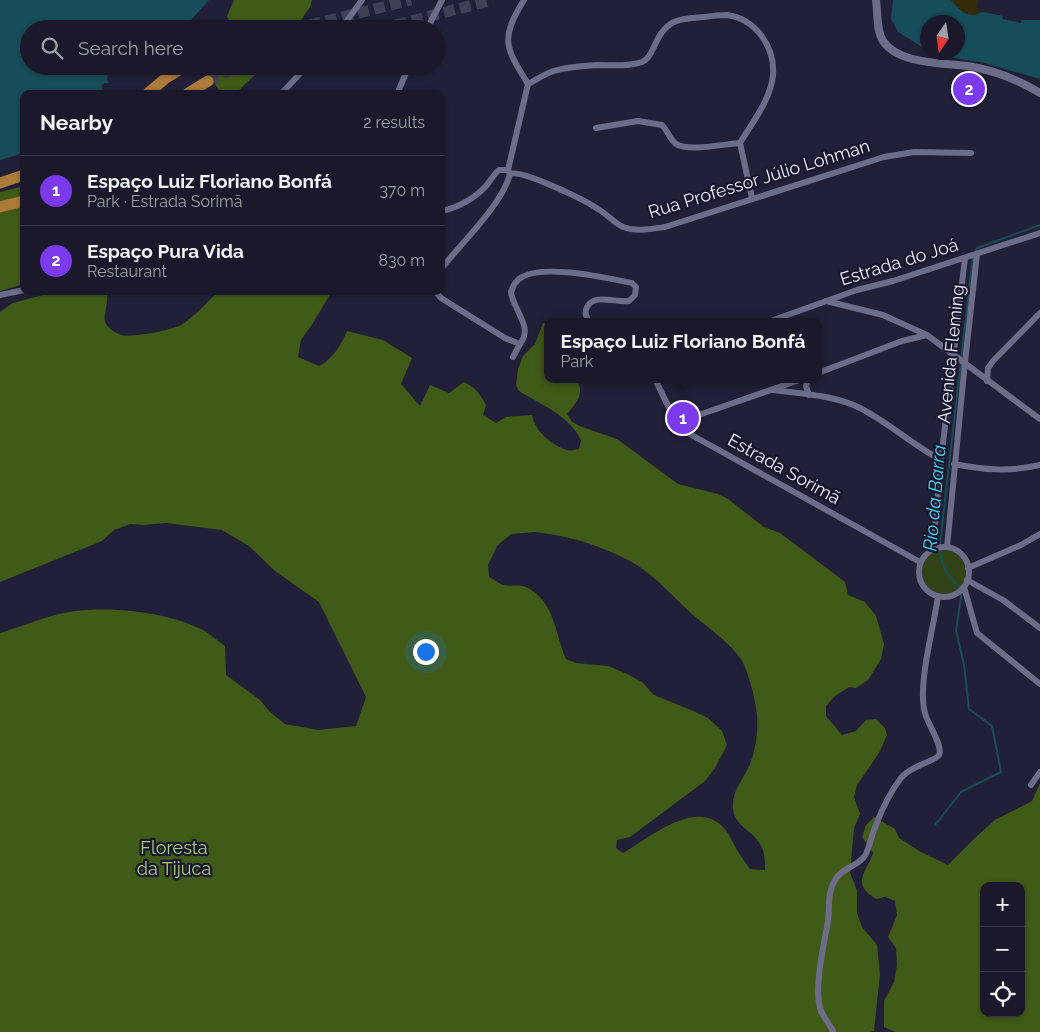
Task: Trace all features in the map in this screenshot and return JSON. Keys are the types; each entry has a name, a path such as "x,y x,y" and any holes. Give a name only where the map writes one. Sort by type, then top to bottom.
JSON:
{"highway":[{"path":"152,90 170,75"},
{"path":"193,90 208,81"},
{"path":"0,183 20,177"},
{"path":"0,208 20,202"}],"street":[{"path":"348,20 362,0"},
{"path":"432,20 442,0"},
{"path":"445,264 489,210 505,187 528,84 518,67 507,39 513,20 524,0"},
{"path":"876,0 881,36 884,42 895,52 912,58 990,71 1027,85 1040,93"},
{"path":"528,84 553,71 643,62 649,58 656,40 664,28 675,22 725,15 736,17 752,26 766,39 772,56 773,76 768,94 740,143 752,198"},
{"path":"284,90 298,75"},
{"path":"399,90 406,75"},
{"path":"596,128 638,122 662,125 674,142 680,146 695,147 740,143"},
{"name":"Rua Professor Júlio Lohman","path":"509,172 527,175 598,209 624,227 637,230 665,227 884,157 914,152 971,153"},
{"path":"445,209 468,201 485,187 499,170 509,172"},
{"name":"Estrada do Joá","path":"779,318 857,290 966,258 1040,233"},
{"name":"Avenida Fleming","path":"934,549 942,460 976,254"},
{"name":"Avenida Fleming","path":"946,547 954,464 966,258"},
{"path":"512,356 525,333 524,325 511,292 516,282 528,274 559,272 586,275 632,283 636,287 636,295 629,301 595,300 589,304 586,310 585,315 587,318"},
{"path":"856,308 851,298 857,290"},
{"path":"0,294 20,291"},
{"path":"438,295 505,338 520,344"},
{"path":"826,301 895,319 926,335 960,358 987,381 1040,419"},
{"path":"987,381 988,368 992,361 1040,313"},
{"path":"822,371 902,341 926,335"},
{"name":"Estrada Sorimã","path":"658,383 675,419 681,428 688,433 920,562"},
{"path":"688,433 692,419 696,416 791,383"},
{"path":"807,383 809,394"},
{"path":"773,390 809,394 833,399 860,408 942,460"},
{"path":"954,464 993,470 1017,470 1040,465"},
{"path":"968,568 1009,551 1040,534"},
{"path":"963,586 952,595 938,596 930,593 920,579 920,562 928,552 946,547 963,556 968,568 963,586 977,633 1040,684"},
{"path":"963,586 1003,600 1040,628"},
{"path":"833,1031 821,1012 819,996 820,962 828,919 829,894 838,875 866,855 876,823 903,776 911,768 940,754 941,748 927,720 923,706 924,677 938,596"},
{"path":"1031,785 1040,772"}],"shaded area":[{"path":"0,0 209,0 191,20 20,20 20,75 108,75 107,80 109,83 102,85 102,90 20,90 20,154 0,160"},
{"path":"893,0 951,0 965,13 973,15 982,12 1003,16 1002,19 1021,23 1021,20 1040,20 1040,79 981,62 965,60 965,15 920,15 920,46 898,32 891,19"},
{"path":"944,550 956,554 962,560 966,572 962,584 956,590 944,594 932,590 926,584 922,572 926,560 932,554"}],"green space":[{"path":"234,0 312,0 310,7 301,20 229,20 227,16"},
{"path":"217,75 255,75 239,90 219,90 214,83"},
{"path":"20,187 20,285 0,291 0,192"},
{"name":"Floresta da Tijuca","path":"42,295 107,295 106,324 115,332 127,336 161,331 181,325 214,295 330,295 301,340 298,357 319,366 336,351 347,331 383,340 412,358 401,384 420,406 430,385 449,393 464,382 474,389 484,401 486,405 483,415 496,423 506,417 532,415 536,427 550,441 567,450 579,449 581,440 570,424 554,411 519,391 516,385 518,369 523,356 535,344 544,323 544,383 579,384 579,398 567,414 572,422 617,439 678,484 718,494 728,499 764,527 780,533 845,582 848,595 865,602 876,616 884,644 881,659 868,680 856,688 849,687 835,696 826,706 826,716 842,735 856,731 866,720 876,719 885,728 887,735 879,753 857,785 854,797 860,814 854,828 850,873 857,890 857,913 862,927 877,945 880,974 874,1031 0,1032 0,633 52,616 75,611 112,610 152,614 188,623 203,630 225,646 226,675 260,700 270,712 285,724 318,730 356,726 366,697 319,602 275,571 249,546 222,530 166,523 130,524 114,530 102,541 0,582 0,312 13,303","holes":["534,532 571,538 594,545 637,565 726,642 745,666 755,703 757,734 750,764 734,797 733,809 734,815 740,823 760,844 764,855 765,870 750,869 723,827 711,819 699,817 685,819 672,824 623,853 616,848 617,840 630,837 705,781 715,768 727,745 722,731 708,718 654,695 642,682 608,666 576,663 566,659 553,619 536,593 526,587 503,585 489,577 488,565 497,546 511,534"]},
{"path":"1040,783 1040,1032 895,1032 884,1027 884,1001 894,982 897,965 896,948 888,937 897,915 895,901 885,897 876,899 868,893 862,883 862,878 873,853 862,837 866,825 874,817 895,829 899,838 919,851 948,865 995,820 1032,801"}],"sand":[{"path":"951,0 979,0 977,8 982,12 973,15 965,13"}],"waterway":[{"name":"Rio da Barra","path":"975,253 977,248 1040,225"},
{"name":"Rio da Barra","path":"935,825 961,792 1001,772 992,726 969,709 964,665 956,630 962,591 945,570 940,543 973,257"}],"tunnel":[{"path":"330,20 411,0"},
{"path":"415,20 492,0"},
{"path":"208,81 220,75"}],"place":[{"name":"Espaço Pura Vida","path":"969,89"},
{"name":"Espaço Luiz Floriano Bonfá","path":"683,418"}]}
